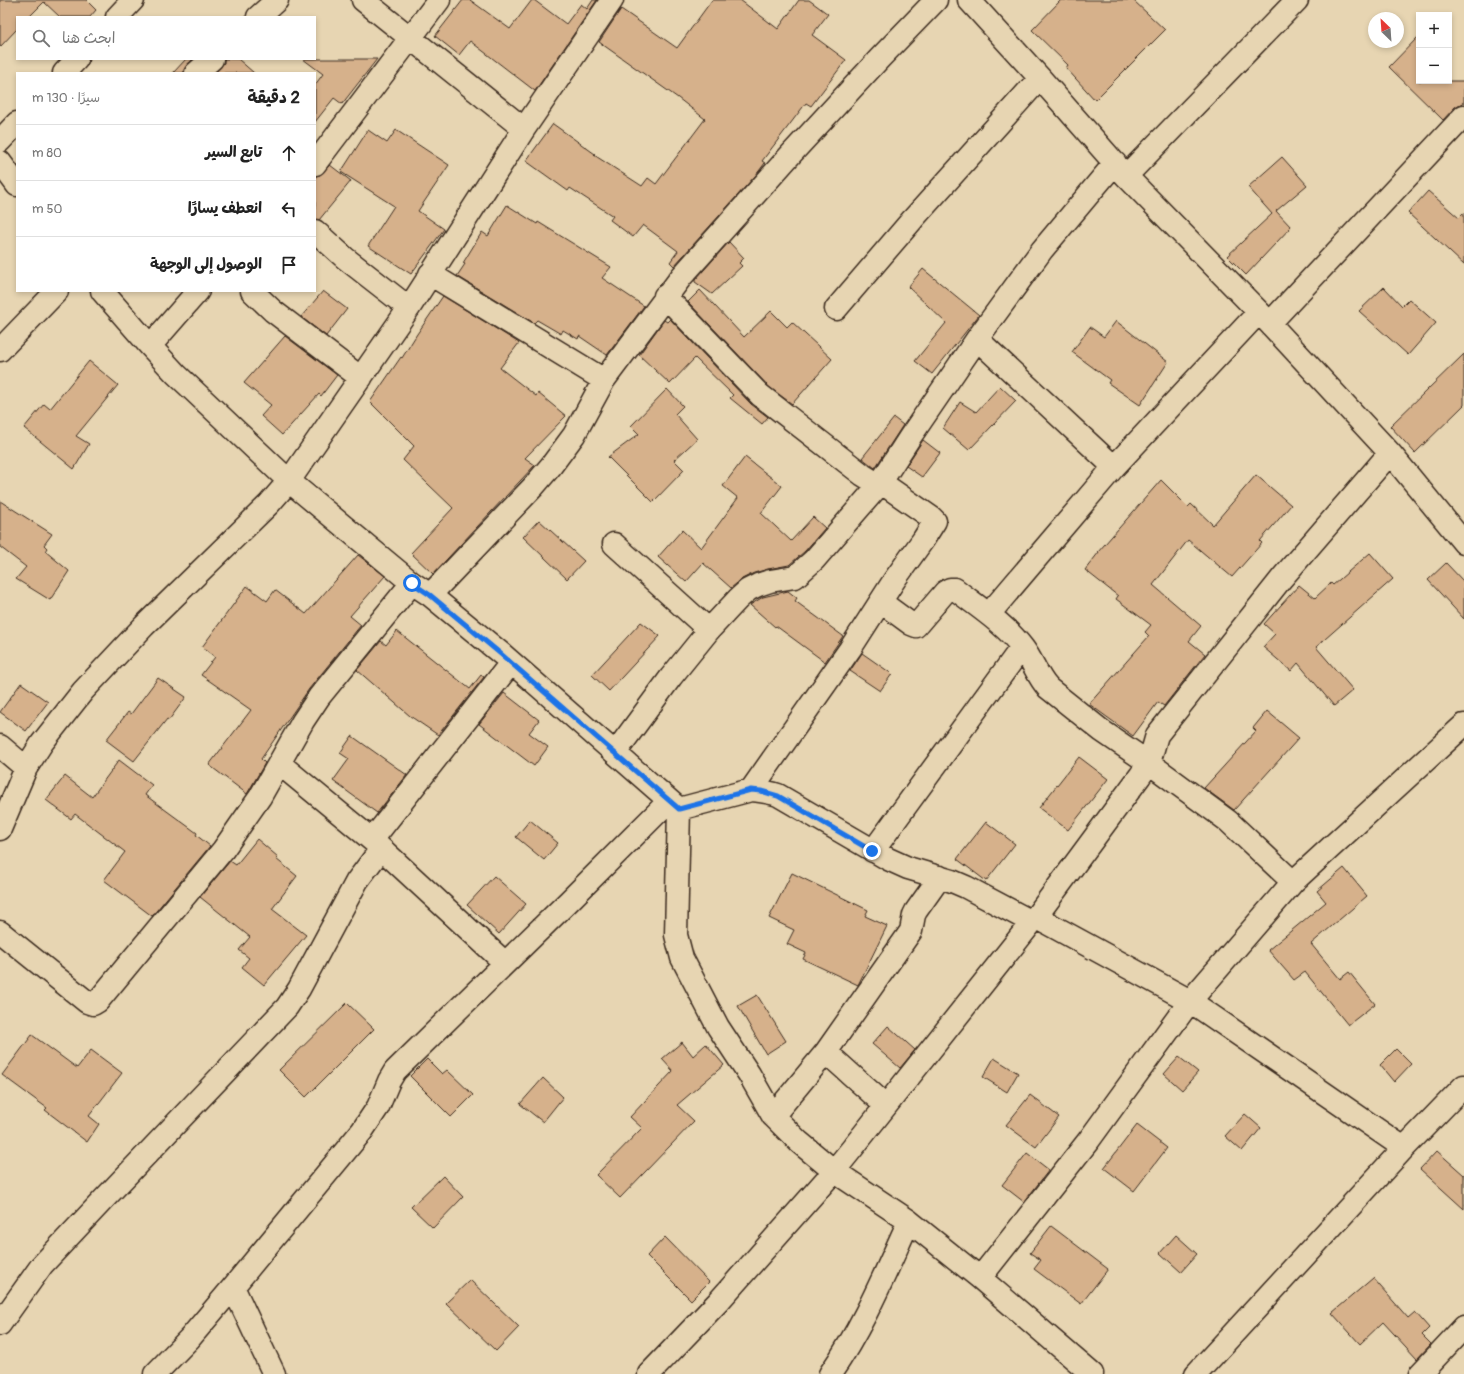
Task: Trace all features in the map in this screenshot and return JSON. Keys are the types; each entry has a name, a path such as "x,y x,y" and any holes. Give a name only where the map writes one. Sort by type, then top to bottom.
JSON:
{"street":[{"path":"118,16 133,0"},
{"path":"259,16 277,0"},
{"path":"363,0 524,129"},
{"path":"316,163 440,0"},
{"path":"0,829 16,787 26,768 42,743 83,691 144,626 269,504 289,481 409,308 524,129 612,0"},
{"path":"430,595 551,466 574,435 604,380 665,296 793,152 936,0"},
{"path":"968,0 1040,78 1120,169 1264,317 1390,453 1464,543"},
{"path":"615,753 671,677 709,630 748,590 770,581 795,577 814,560 879,485 977,339 1042,250 1120,169 1297,0"},
{"path":"65,72 76,60"},
{"path":"197,72 211,60"},
{"path":"836,309 913,219 1040,78"},
{"path":"988,614 1114,467 1464,116"},
{"path":"0,141 16,124"},
{"path":"316,232 345,258 409,308"},
{"path":"430,274 604,380"},
{"path":"0,350 56,292"},
{"path":"103,292 176,374 289,481 412,583 430,595 674,805 676,935 682,958 718,1027 749,1074 773,1116 799,1142 834,1171 909,1221 980,1278 1092,1374"},
{"path":"150,346 197,292"},
{"path":"253,292 273,311 361,378"},
{"path":"665,296 760,395 863,474 879,485 889,488 932,518 934,521 846,656 751,790"},
{"path":"977,339 1114,467"},
{"path":"649,1374 718,1302 834,1171 1034,919 1149,763 1157,735 1282,578 1390,453"},
{"path":"614,544 709,630"},
{"path":"0,932 87,1002 93,1004 98,1001 223,850 260,797 303,721 319,697 412,583"},
{"path":"880,602 916,626 945,592 950,589 955,589 988,614 1022,647 1041,680 1048,688 1102,731 1149,763 1228,821 1293,882"},
{"path":"872,851 1022,647"},
{"path":"0,1324 42,1265 287,1007 300,989 376,845 510,663"},
{"path":"980,1278 1089,1140 1190,1001 1293,882 1464,725"},
{"path":"0,746 26,768"},
{"path":"280,764 376,845 505,962"},
{"path":"155,1374 190,1338 362,1131 378,1107 395,1070 505,962 674,805 751,790 778,796 872,851 908,868 940,877 966,887 1034,919 1190,1001 1404,1148"},
{"path":"773,1116 826,1052 911,931 916,911 940,877"},
{"path":"826,1052 886,1106"},
{"path":"1196,1374 1404,1148 1464,1086"},
{"path":"830,1374 845,1353 879,1287 909,1221"},
{"path":"233,1287 274,1374"},
{"path":"1420,1374 1464,1327"}],"building":[{"path":"0,0 86,0 96,10 91,16 59,16 44,2 30,16 16,16 16,30 0,47"},
{"path":"463,0 470,0 510,29 532,0 566,24 581,4 587,9 593,0 597,0 535,91 470,41 459,55 435,36"},
{"path":"712,0 740,0 778,29 799,0 809,0 828,14 812,35 846,60 811,106 806,103 762,161 765,163 756,175 674,266 670,262 678,251 643,225 633,237 610,220 613,216 570,188 568,191 526,161 553,124 595,154 594,155 642,186 648,178 656,184 705,119 599,42 621,9 677,48"},
{"path":"1061,0 1133,0 1165,30 1095,100 1066,68 1068,65 1032,30"},
{"path":"1416,39 1416,84 1452,84 1452,81 1464,81 1464,102 1455,107 1443,120 1389,67"},
{"path":"377,59 342,104 334,98 316,121 316,84 323,74 304,60"},
{"path":"185,60 192,60 184,69 184,72 174,72"},
{"path":"224,60 239,60 253,72 216,72 224,63"},
{"path":"368,130 387,143 396,130 449,165 418,211 444,229 411,274 368,246 394,206 341,172"},
{"path":"1282,157 1307,185 1276,211 1291,227 1246,275 1227,256 1272,214 1248,187"},
{"path":"330,165 351,181 319,220 316,219 316,176 320,175"},
{"path":"1428,191 1459,218 1464,213 1464,265 1408,213"},
{"path":"507,205 537,224 538,222 611,267 602,278 644,306 607,355 579,336 578,339 563,330 561,334 537,320 534,323 457,276 465,264 463,263 482,232 488,236"},
{"path":"729,242 744,258 739,263 742,266 712,294 695,282 695,280"},
{"path":"923,269 979,315 932,374 915,361 946,323 908,287"},
{"path":"1384,287 1402,306 1409,299 1436,323 1408,355 1359,311"},
{"path":"700,290 744,337 771,311 787,327 792,322 832,359 792,404 768,386 688,302"},
{"path":"323,291 347,309 326,336 301,317"},
{"path":"443,296 519,343 500,368 536,396 538,393 566,416 525,458 535,465 433,574 411,553 453,508 403,460 414,446 370,402 401,357 402,358"},
{"path":"670,319 751,404 768,417 762,424 730,398 733,395 695,358 670,384 639,355 664,320 667,322"},
{"path":"1116,321 1168,362 1140,405 1108,383 1110,380 1072,352 1090,327 1104,337"},
{"path":"285,336 337,375 321,396 319,394 282,435 261,416 271,405 244,383"},
{"path":"1464,354 1464,405 1415,453 1390,426"},
{"path":"89,361 118,385 76,436 89,444 74,469 24,428 44,404 50,409"},
{"path":"1000,386 1016,401 969,450 943,428 960,402 976,412"},
{"path":"667,389 683,406 675,414 697,439 674,460 684,470 653,502 608,457 639,434 631,426"},
{"path":"894,418 903,425 875,468 862,458"},
{"path":"923,440 940,453 922,477 906,466"},
{"path":"745,457 782,486 761,513 791,541 813,517 825,528 805,551 789,565 754,573 742,579 731,588 703,563 686,582 658,557 682,530 701,548 738,498 723,486"},
{"path":"1256,475 1291,505 1260,541 1262,543 1232,577 1188,540 1153,585 1201,626 1189,641 1205,654 1164,706 1158,702 1133,736 1089,704 1149,636 1145,632 1151,625 1116,599 1118,596 1085,570 1098,552 1161,480 1188,507 1191,504 1213,525"},
{"path":"0,501 52,534 44,545 47,548 45,551 69,571 50,600 16,579 26,567 0,547"},
{"path":"539,520 584,561 567,579 523,537"},
{"path":"1370,553 1393,579 1316,647 1353,690 1334,706 1298,663 1291,671 1263,647 1275,634 1264,624 1299,585 1315,598 1331,583 1333,585"},
{"path":"358,555 385,576 350,616 361,625 309,689 261,759 265,763 247,794 209,765 251,710 201,675 215,657 202,647 247,586 267,601 275,590 306,614"},
{"path":"1446,563 1464,582 1464,619 1428,580"},
{"path":"788,591 797,598 795,601 843,636 825,662 776,626 775,627 750,605 763,597"},
{"path":"641,622 660,636 609,691 592,675"},
{"path":"397,631 470,689 481,675 484,677 438,735 410,716 357,670 381,641 386,645"},
{"path":"862,653 892,674 880,691 850,671"},
{"path":"158,678 186,697 169,720 167,719 134,761 106,740 128,712 131,714"},
{"path":"21,683 48,702 26,731 0,712"},
{"path":"504,693 539,720 529,733 548,747 534,766 479,724"},
{"path":"1267,711 1299,738 1234,810 1204,788 1256,731 1253,728"},
{"path":"352,736 407,775 377,813 333,781 349,759 340,753"},
{"path":"1079,757 1108,779 1068,830 1039,808"},
{"path":"119,760 152,785 145,795 197,833 196,835 210,846 152,916 104,880 125,852 75,814 71,819 46,800 65,776 92,797"},
{"path":"530,820 558,843 544,860 516,837"},
{"path":"986,822 1015,844 986,881 957,859"},
{"path":"257,839 278,857 276,859 297,876 272,909 306,935 264,985 242,967 249,958 239,950 250,937 200,897 230,861 236,865"},
{"path":"1344,868 1367,896 1311,944 1340,979 1349,972 1375,1004 1348,1025 1305,972 1294,980 1268,950 1326,902 1317,891"},
{"path":"792,873 868,910 865,916 887,926 858,985 803,959 806,953 787,944 794,930 769,918"},
{"path":"494,876 526,904 499,934 467,905"},
{"path":"757,995 786,1041 766,1054 738,1006"},
{"path":"347,1003 374,1029 306,1097 279,1070"},
{"path":"888,1026 915,1050 900,1068 872,1044"},
{"path":"32,1035 77,1068 91,1050 122,1073 89,1116 99,1124 87,1142 45,1110 47,1108 2,1075"},
{"path":"682,1042 693,1056 706,1044 724,1065 677,1105 694,1121 620,1198 596,1175 642,1128 630,1117 673,1071 662,1059"},
{"path":"1396,1049 1411,1064 1394,1082 1380,1065"},
{"path":"1179,1057 1198,1072 1182,1090 1164,1074"},
{"path":"994,1058 1018,1073 1007,1092 983,1077"},
{"path":"427,1059 442,1074 447,1070 473,1095 451,1117 410,1076"},
{"path":"543,1078 563,1097 543,1122 520,1104"},
{"path":"1030,1095 1059,1117 1036,1147 1006,1125"},
{"path":"1245,1114 1261,1128 1242,1151 1225,1136"},
{"path":"1137,1125 1167,1148 1134,1191 1104,1168"},
{"path":"1437,1151 1464,1175 1464,1209 1420,1169"},
{"path":"1027,1153 1049,1170 1024,1202 1002,1185"},
{"path":"443,1176 463,1197 433,1228 411,1207"},
{"path":"1051,1226 1108,1269 1081,1304 1034,1269 1041,1260 1030,1253"},
{"path":"1176,1235 1197,1254 1181,1272 1160,1253"},
{"path":"665,1237 709,1282 691,1300 647,1256"},
{"path":"1373,1278 1408,1318 1415,1312 1429,1328 1422,1335 1431,1344 1417,1359 1383,1322 1360,1344 1332,1313"},
{"path":"470,1280 519,1327 496,1351 446,1303"}],"route":[{"path":"412,583 430,595 502,655 679,809 751,790 761,791 778,796 872,851"}]}
